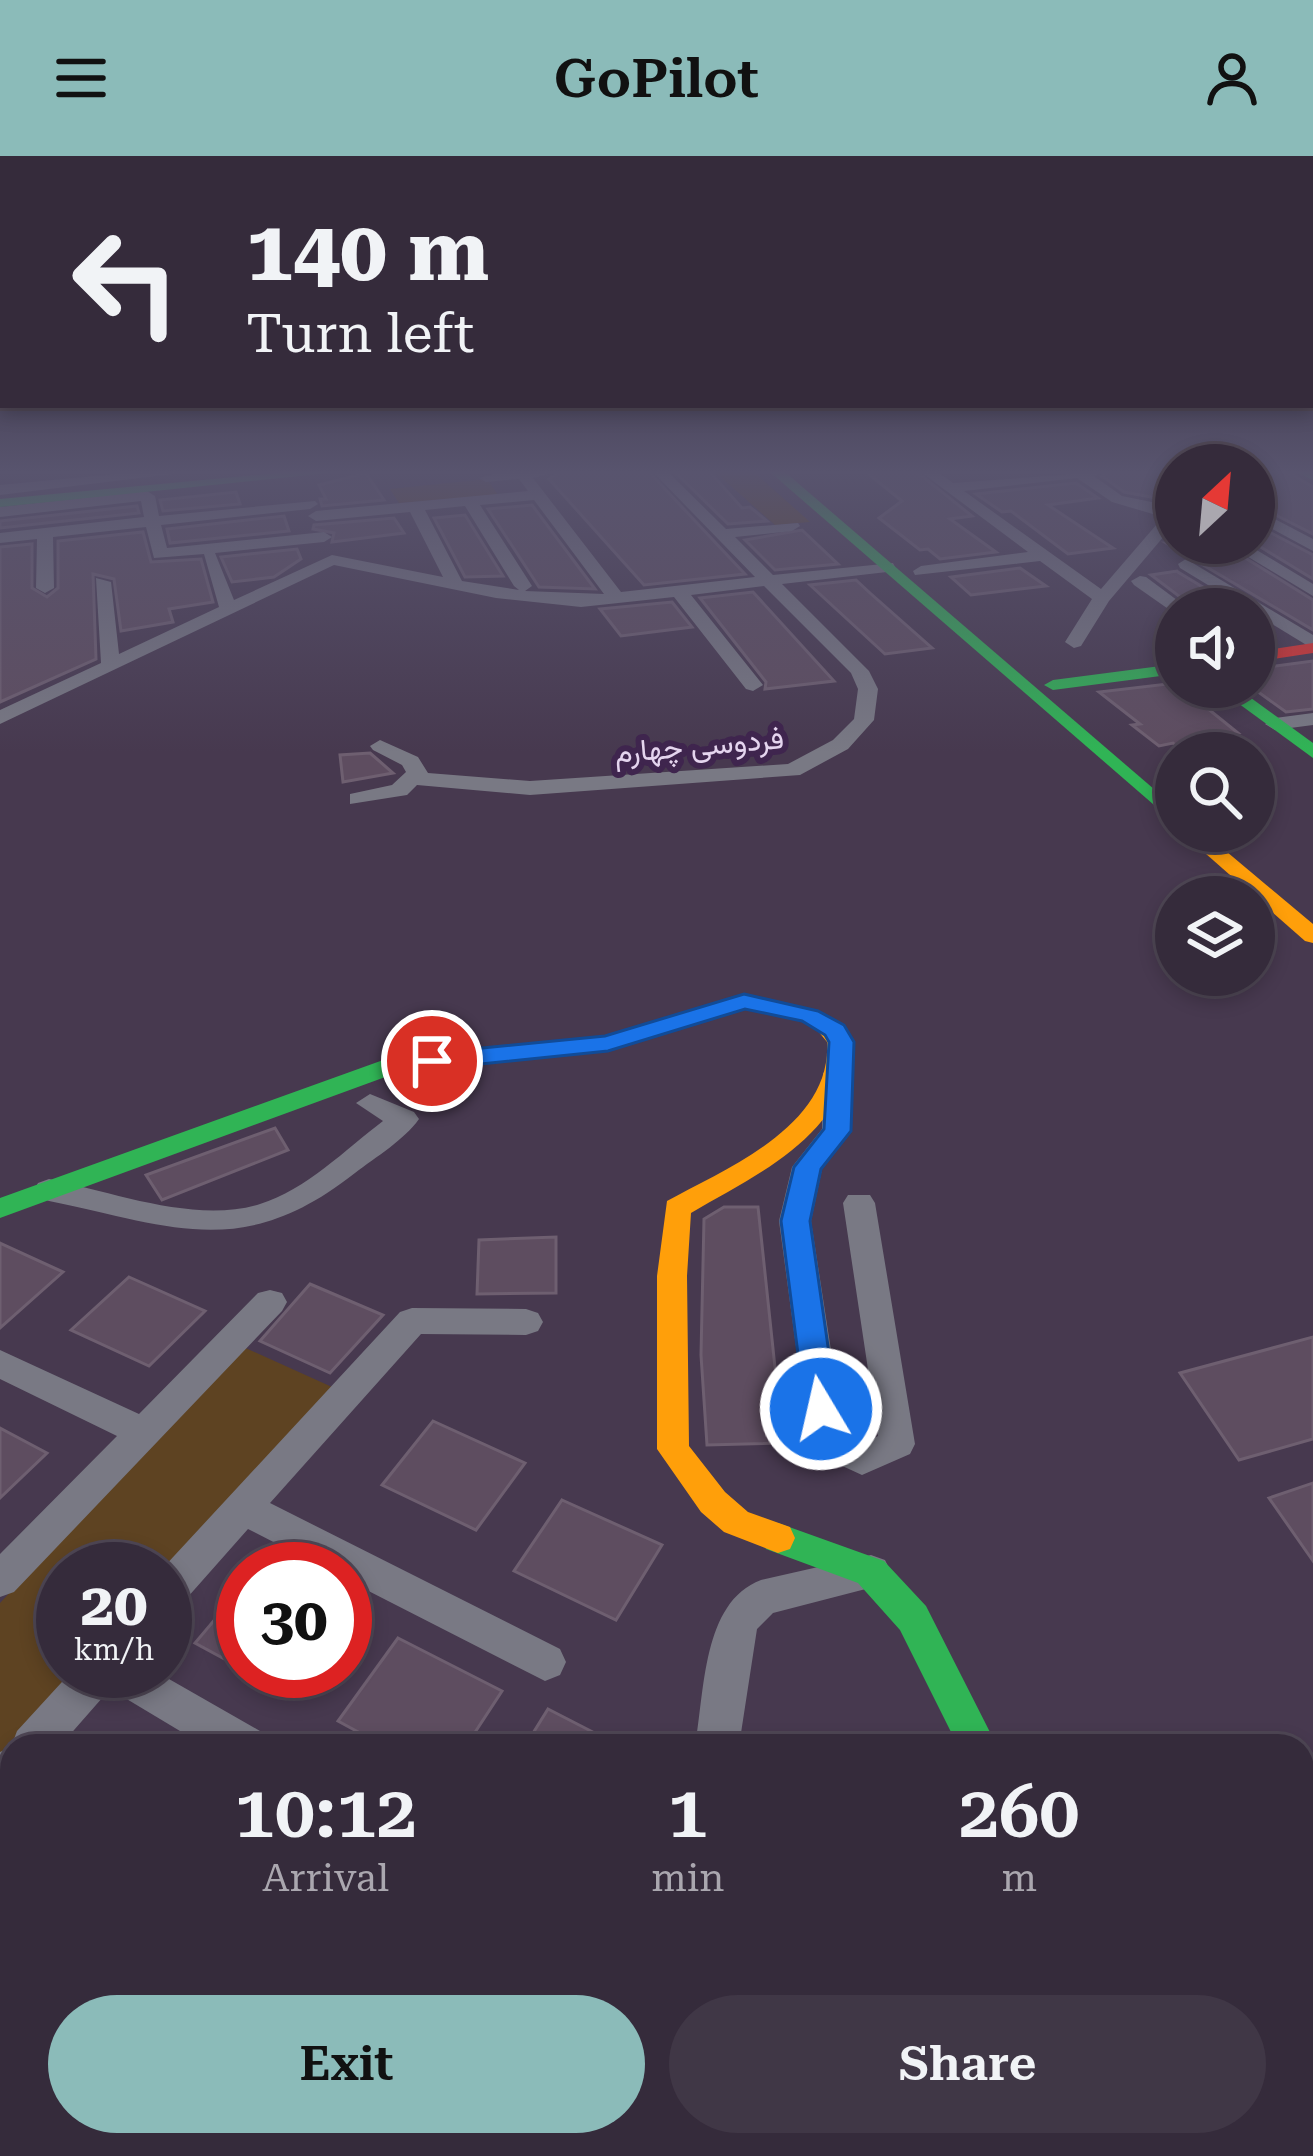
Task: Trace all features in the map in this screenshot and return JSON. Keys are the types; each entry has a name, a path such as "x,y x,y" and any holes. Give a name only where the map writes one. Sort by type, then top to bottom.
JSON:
{"main road":[{"path":"914,565 1155,774"},
{"path":"887,567 1155,800"},
{"path":"1275,653 1313,646"},
{"path":"1053,685 1155,672"},
{"path":"1253,708 1313,752"},
{"path":"1215,852 1313,936"},
{"path":"1245,852 1313,910"},
{"path":"0,1208 395,1065 608,1043 744,1002 809,1016 836,1030 842,1042 837,1073 822,1104 795,1137 677,1208 672,1276 673,1448 713,1502 736,1522 871,1572 914,1618 972,1734"}],"street":[{"path":"45,565 45,588"},
{"path":"213,565 228,609"},
{"path":"0,718 321,565"},
{"path":"359,565 541,600 616,598 887,567"},
{"path":"445,565 455,584"},
{"path":"510,565 523,586"},
{"path":"591,565 616,598"},
{"path":"755,565 770,580"},
{"path":"921,571 965,565"},
{"path":"1059,565 1102,598"},
{"path":"1074,642 1130,565"},
{"path":"1188,565 1313,646"},
{"path":"1270,565 1313,591"},
{"name":"فردوسی چهارم","path":"414,778 530,788 633,783 792,770 828,756 865,719 871,687 770,580"},
{"path":"1140,581 1155,592"},
{"path":"102,582 111,664"},
{"path":"679,591 753,685"},
{"path":"1275,724 1313,719"},
{"path":"358,799 399,790 414,778 418,766 380,746"},
{"path":"837,1073 837,1131 807,1167 795,1221 827,1443 862,1460 897,1444 859,1203"},
{"path":"49,1190 206,1221 262,1216 304,1192 404,1119 370,1102"},
{"path":"0,1580 269,1302"},
{"path":"192,1562 412,1321 526,1322"},
{"path":"0,1363 144,1433"},
{"path":"240,1506 544,1662"},
{"path":"719,1734 738,1622 761,1598 871,1572"},
{"path":"43,1734 75,1698"},
{"path":"163,1698 225,1734"}],"shaded area":[{"path":"241,1346 332,1387 190,1542 57,1542"},
{"path":"36,1565 36,1698 52,1698 19,1734 0,1734 0,1603"}],"building":[{"path":"0,565 32,565 32,588 47,597 58,588 58,565 203,565 213,602 169,609 173,622 121,631 114,579 93,574 96,659 0,702"},
{"path":"225,565 291,565 274,577 232,582"},
{"path":"459,565 496,565 503,576 465,577"},
{"path":"525,565 577,565 595,589 539,587"},
{"path":"626,565 737,565 745,574 644,585"},
{"path":"770,565 824,565 775,570"},
{"path":"1204,565 1257,565 1313,600 1313,630 1275,608 1275,588 1242,588"},
{"path":"1291,565 1313,565 1313,579"},
{"path":"1020,568 1046,586 971,595 951,577"},
{"path":"1177,571 1205,588 1168,588 1151,575"},
{"path":"856,580 932,648 885,654 810,585"},
{"path":"753,592 834,681 765,689 766,682 700,598"},
{"path":"672,602 692,627 621,636 600,609"},
{"path":"1313,661 1313,709 1286,712 1275,704 1275,666"},
{"path":"1155,685 1155,708 1207,708 1237,732 1155,732 1155,743 1132,725 1140,724 1099,692"},
{"path":"370,753 393,773 343,782 340,755"},
{"path":"275,1128 288,1150 162,1200 146,1175"},
{"path":"724,1207 758,1207 783,1443 707,1445 701,1355 704,1219"},
{"path":"556,1237 556,1293 477,1294 479,1240"},
{"path":"0,1243 63,1272 0,1328"},
{"path":"129,1277 205,1311 149,1366 71,1330"},
{"path":"310,1284 383,1315 330,1373 260,1341"},
{"path":"1313,1337 1313,1439 1239,1460 1180,1373"},
{"path":"433,1421 525,1463 476,1530 382,1485"},
{"path":"0,1428 47,1453 0,1498"},
{"path":"1313,1483 1313,1561 1269,1498"},
{"path":"562,1500 662,1545 616,1620 514,1571"},
{"path":"216,1618 216,1654 195,1643"},
{"path":"398,1638 502,1691 474,1734 362,1734 338,1721 355,1698 372,1698 372,1674"},
{"path":"548,1709 597,1734 532,1734"}],"traffic: fast":[{"path":"885,565 1155,800"},
{"path":"1053,685 1155,672"},
{"path":"1253,708 1313,752"},
{"path":"0,1208 395,1065 608,1043 744,1002 803,1015"},
{"path":"778,1538 871,1572 913,1618 972,1734"}],"traffic: slow":[{"path":"1215,852 1313,936"},
{"path":"778,1538 736,1522 713,1502 673,1449 672,1276 677,1208 776,1150 817,1111 831,1087 839,1042 827,1025 803,1015"}],"traffic: jam":[{"path":"1275,654 1313,648"}],"route":[{"path":"432,1061 608,1043 721,1005 744,1002 809,1016 836,1030 842,1042 837,1131 807,1167 795,1221 821,1409"}]}
